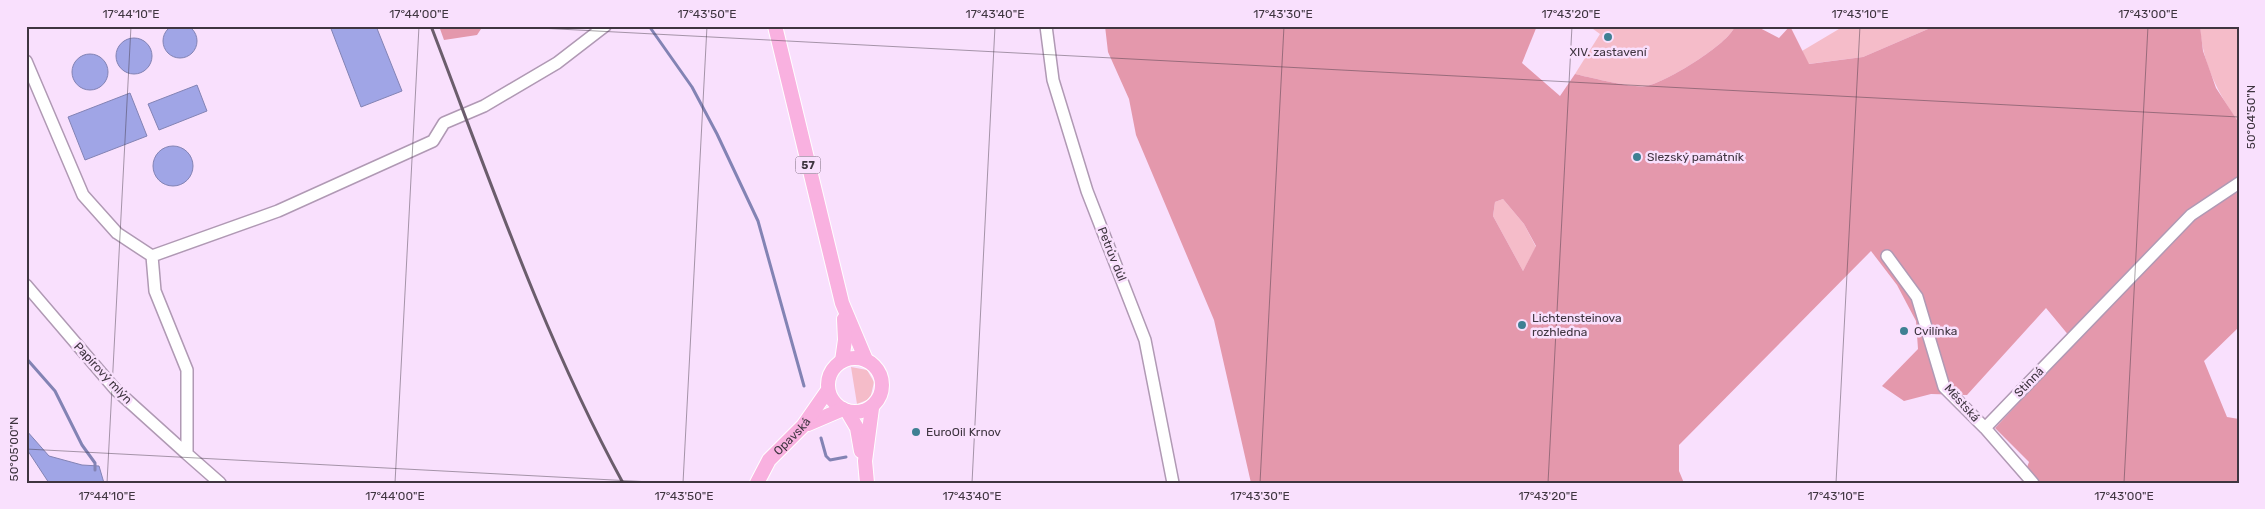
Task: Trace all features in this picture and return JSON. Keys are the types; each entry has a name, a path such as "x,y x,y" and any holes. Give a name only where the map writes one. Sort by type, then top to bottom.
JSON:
{"main road":[{"name":"57","path":"775,26 842,303 845,340 842,361 835,367 830,376 828,390 832,400 845,410 857,428 861,452 865,460"},
{"name":"57","path":"842,303 866,360 878,369 883,383 880,397 872,408 865,460 866,483"},
{"path":"842,361 852,358 866,360"},
{"name":"Opavská","path":"757,483 771,456 803,426 828,390"},
{"path":"803,426 828,414 845,410 862,412 872,408"}],"street":[{"path":"152,256 278,211 432,142 444,123 484,106 557,63 604,26"},
{"name":"Petrův důl","path":"1046,26 1053,80 1069,134 1087,191 1144,340 1173,483"},
{"path":"26,61 83,195 118,233 152,256"},
{"name":"Stinná","path":"1985,428 2190,215 2239,183"},
{"path":"152,256 155,291 187,370 187,454"},
{"name":"Městská","path":"1887,256 1917,297 1944,387 1985,428 2033,483"},
{"name":"Papírový mlýn","path":"26,285 115,389 220,483"}],"shaded area":[{"path":"439,26 483,26 477,35 444,40"},
{"path":"1105,26 1537,26 1522,63 1560,96 1575,74 1633,86 1647,86 1656,83 1682,70 1710,52 1730,34 1735,26 1756,26 1779,38 1790,26 1809,64 1863,57 1935,26 2200,26 2203,51 2216,88 2239,123 2239,327 2204,361 2227,417 2239,419 2239,483 2021,483 2029,462 1995,428 2075,343 2046,308 1967,395 1931,394 1904,401 1882,386 1918,349 1916,321 1897,285 1871,251 1679,445 1679,471 1684,483 1251,483 1214,320 1136,135 1129,99 1108,52","holes":["1503,199 1524,224 1536,246 1523,271 1493,216 1495,202"]},
{"path":"1589,26 1735,26 1730,34 1710,52 1682,70 1647,86 1633,86 1575,74 1600,34"},
{"path":"1844,26 1935,26 1863,57 1808,64 1802,51"},
{"path":"2200,26 2239,26 2239,123 2212,77 2204,53"},
{"path":"1503,199 1524,224 1536,247 1523,271 1493,216 1495,202"},
{"path":"851,367 867,370 874,382 871,395 867,400 857,404"}],"water":[{"path":"180,24 187,25 192,29 196,34 196,48 192,53 187,57 180,58 173,57 168,53 164,48 163,41 164,34 168,29 173,25"},
{"path":"330,26 376,26 402,91 361,107"},
{"path":"134,38 141,39 147,43 151,49 151,63 147,69 141,73 134,74 127,73 121,69 117,63 116,56 117,49 121,43 127,39"},
{"path":"90,54 97,55 103,59 107,65 107,79 103,85 97,89 90,90 83,89 77,85 73,79 72,72 73,65 77,59 83,55"},
{"path":"197,85 207,111 159,130 148,104"},
{"path":"130,93 147,136 85,160 68,117"},
{"path":"169,146 177,146 184,149 190,155 193,166 190,177 184,183 177,186 169,186 162,183 156,177 153,170 153,162 156,155 162,149"},
{"path":"26,430 49,456 82,465 99,466 104,483 49,483 26,448"}],"waterway":[{"path":"649,26 692,87 717,134 758,221 804,386"},
{"path":"26,358 55,391 82,445 95,463 95,470"},
{"path":"821,438 826,456 830,460 846,457"}],"railway":[{"path":"431,26 543,315 594,428 623,483"}],"place":[{"name":"XIV. zastavení","path":"1608,37"},
{"name":"Slezský památník","path":"1637,157"},
{"name":"Lichtensteinova rozhledna","path":"1522,325"},
{"name":"Cvilínka","path":"1904,331"},
{"name":"EuroOil Krnov","path":"916,432"}]}
